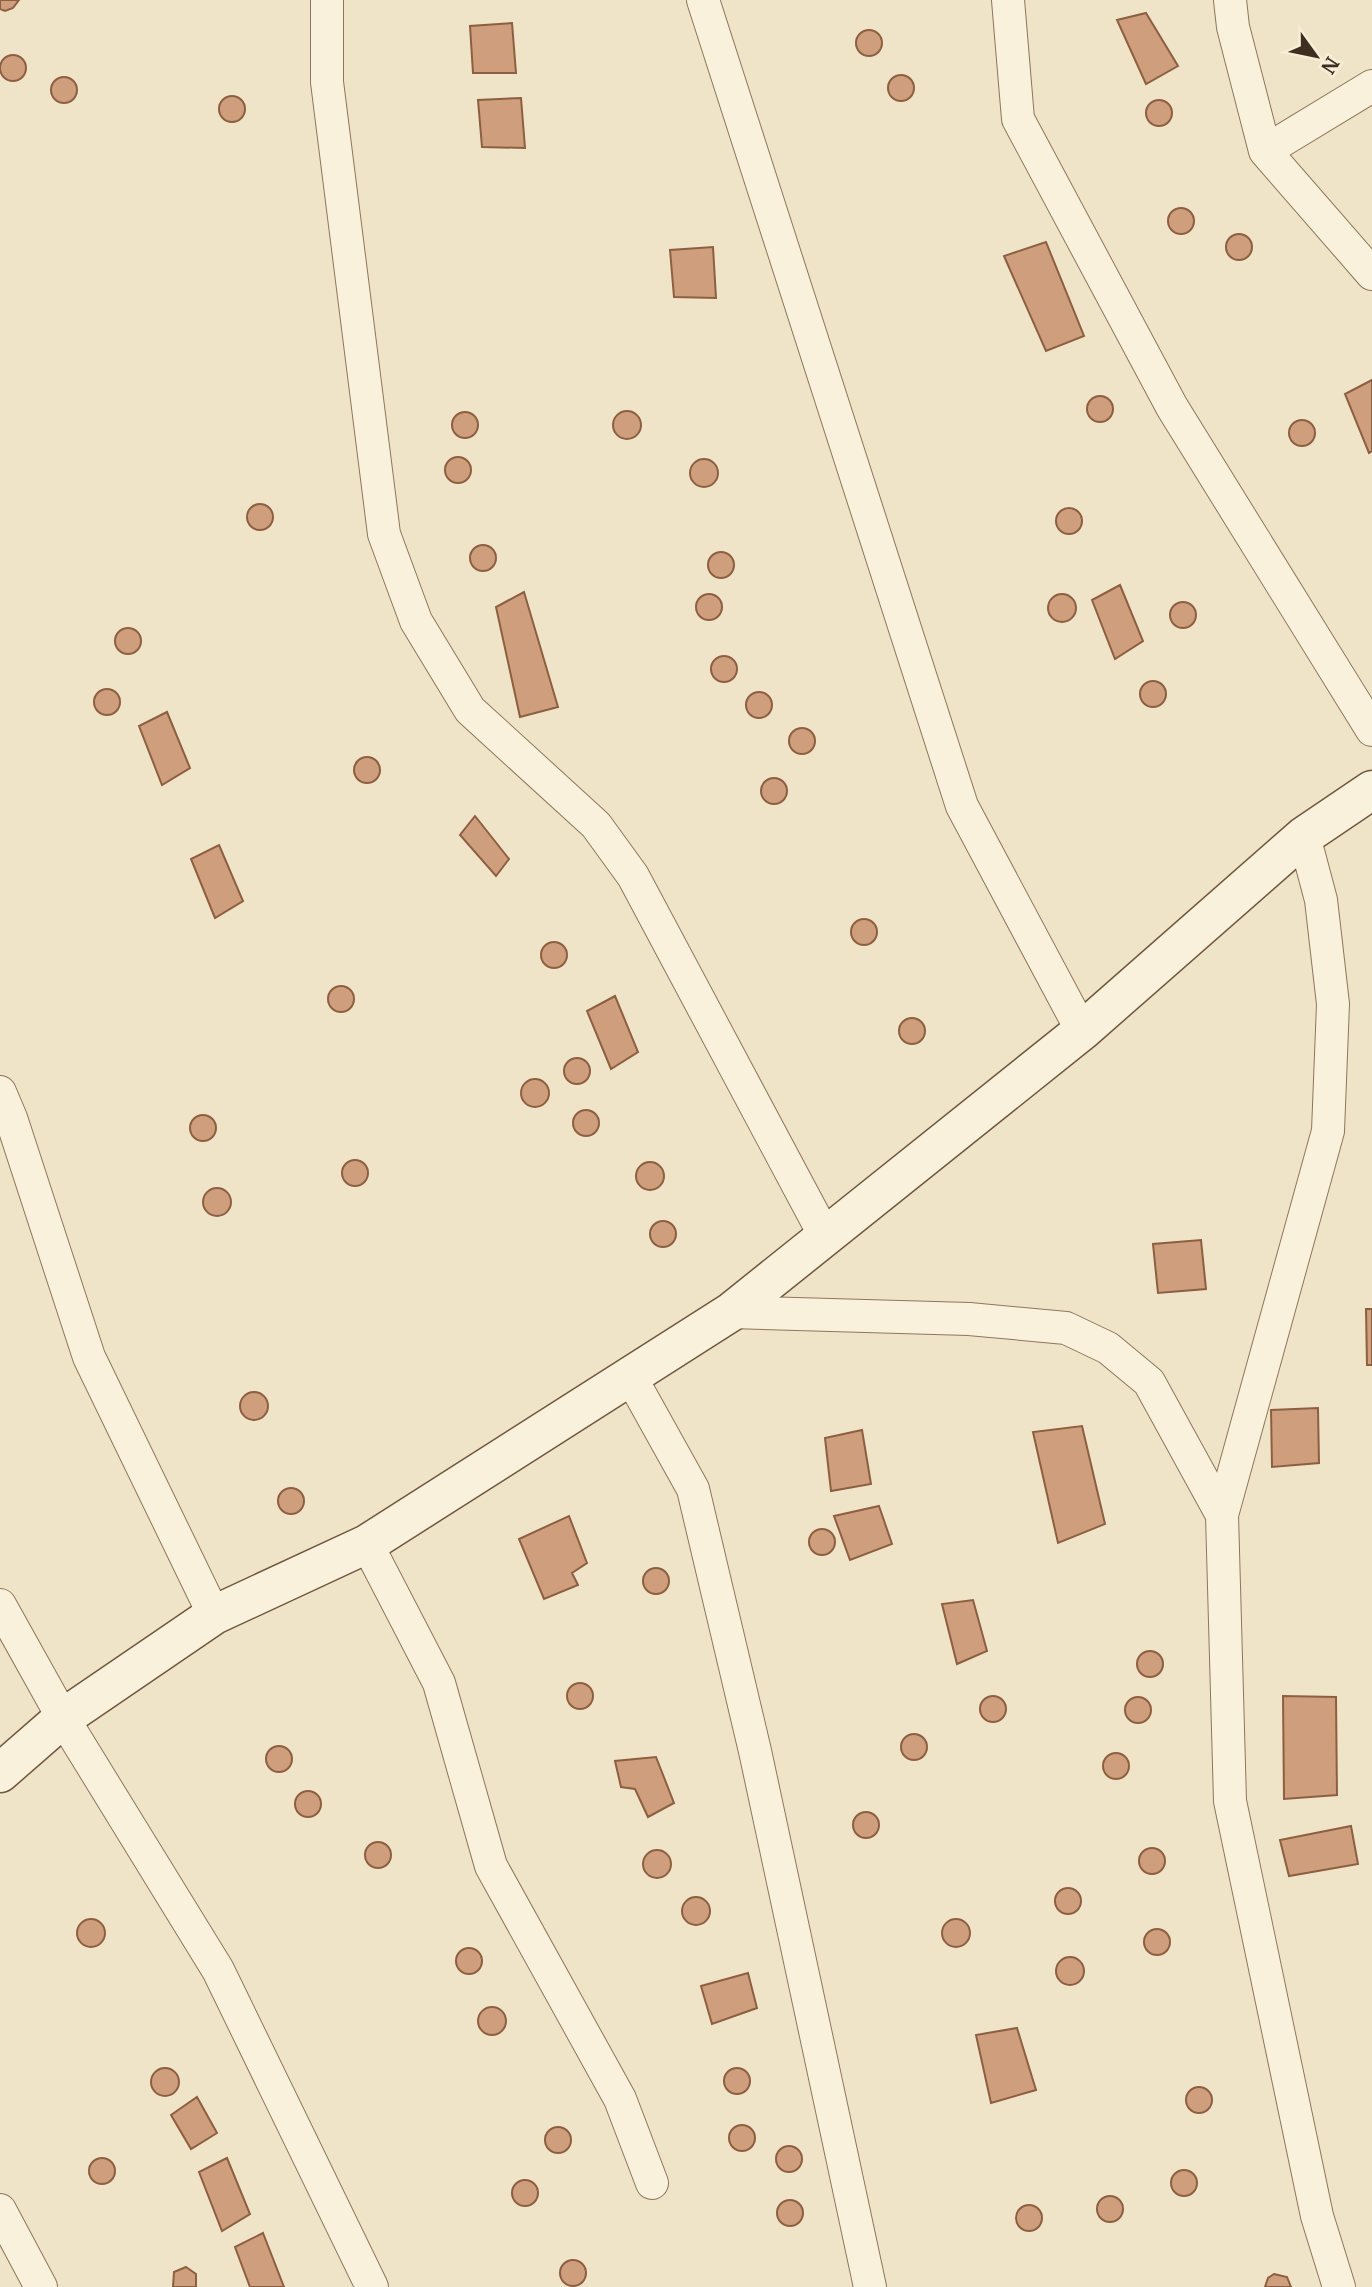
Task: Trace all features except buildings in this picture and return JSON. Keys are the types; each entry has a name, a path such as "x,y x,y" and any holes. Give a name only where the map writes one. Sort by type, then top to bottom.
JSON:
{"street":[{"path":"327,0 327,82 380,507 384,534 416,621 470,710 596,825 633,876 826,1238"},
{"path":"703,0 962,806 1082,1031"},
{"path":"1008,0 1018,119 1172,407 1372,730"},
{"path":"1230,0 1233,27 1265,151 1372,274"},
{"path":"1265,151 1372,86"},
{"path":"0,1773 63,1718 214,1615 367,1544 629,1374 732,1312 1082,1031 1304,836 1372,790"},
{"path":"1304,836 1321,900 1333,1004 1328,1131 1222,1515 1230,1801 1317,2217 1339,2287"},
{"path":"0,1093 11,1118 89,1357 214,1615"},
{"path":"732,1312 969,1320 1066,1328 1108,1348 1149,1382 1222,1515"},
{"path":"629,1374 693,1489 755,1751 870,2287"},
{"path":"367,1544 439,1683 491,1866 620,2099 652,2183"},
{"path":"0,1605 63,1718 218,1970 372,2287"},
{"path":"0,2210 41,2287"}]}
